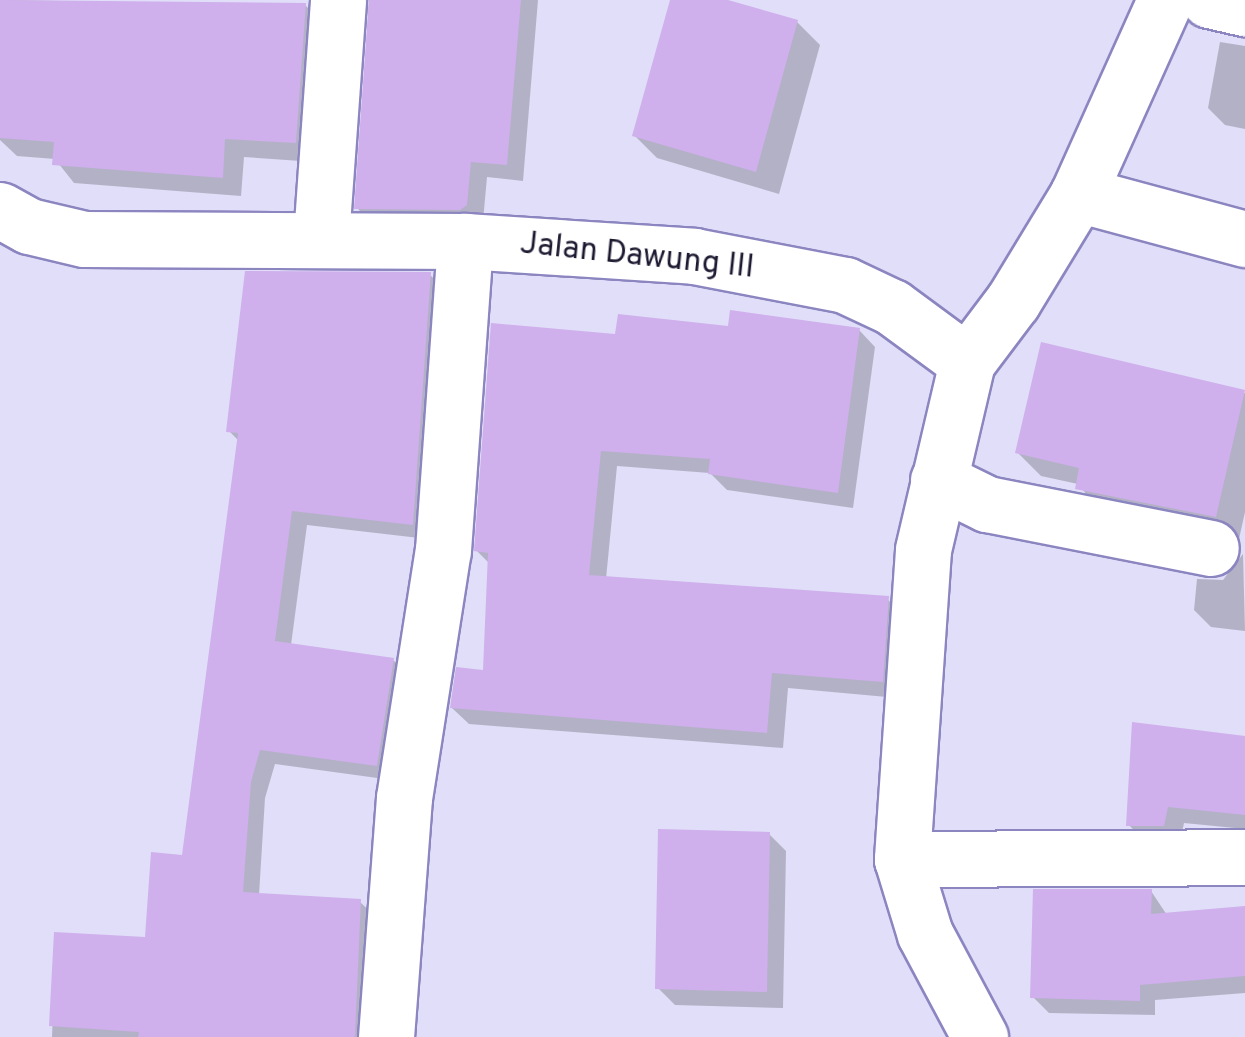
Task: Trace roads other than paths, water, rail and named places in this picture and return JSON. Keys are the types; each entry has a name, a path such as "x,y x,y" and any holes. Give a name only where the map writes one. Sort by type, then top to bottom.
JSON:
{"street":[{"path":"321,238 338,0"},
{"path":"980,1037 925,934 902,859 924,550 967,362 1013,302 1078,194 1164,0"},
{"path":"1209,0 1245,8"},
{"path":"1078,194 1245,239"},
{"name":"Jalan Dawung III","path":"0,210 29,226 84,240 465,241 694,256 845,286 892,307 967,362"},
{"path":"386,1037 404,798 443,550 465,241"},
{"path":"938,480 987,504 1210,548"},
{"path":"902,859 1245,857"}]}
